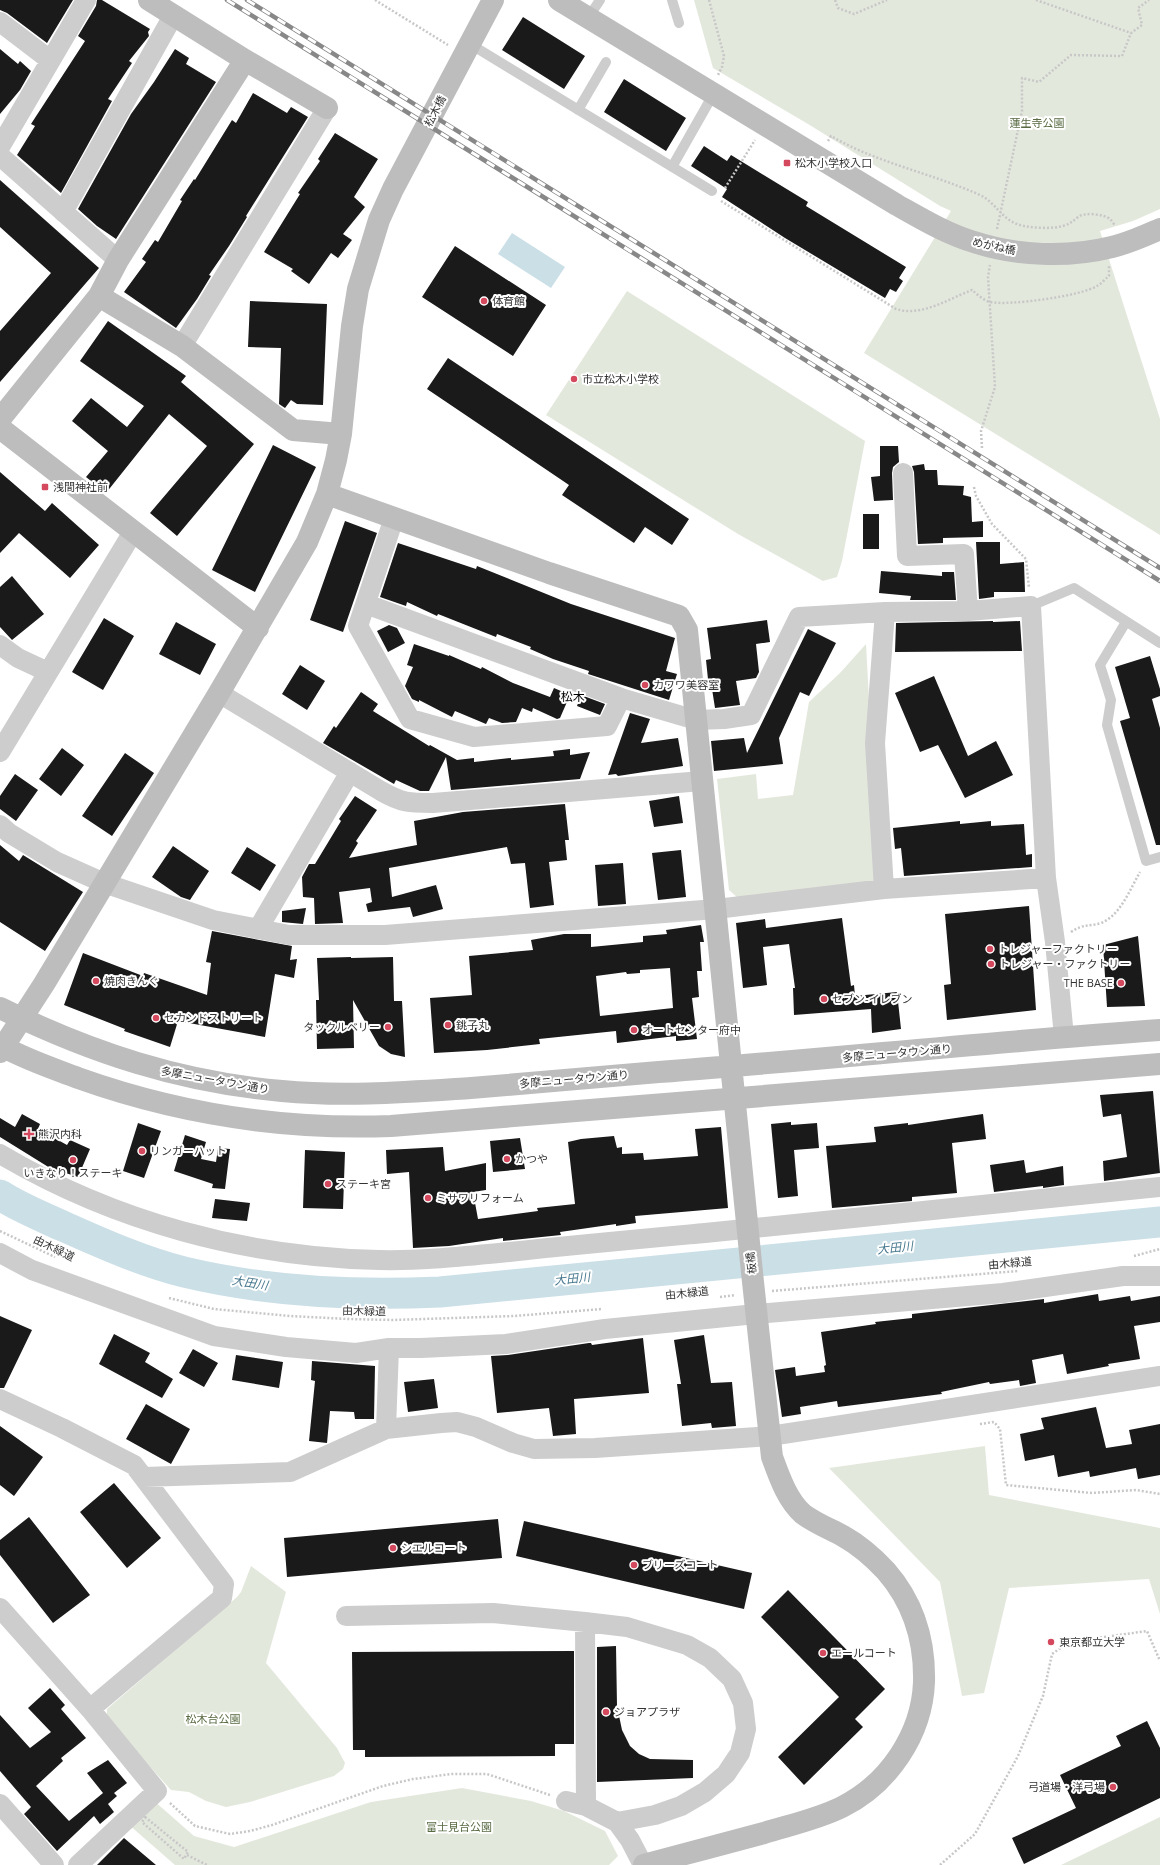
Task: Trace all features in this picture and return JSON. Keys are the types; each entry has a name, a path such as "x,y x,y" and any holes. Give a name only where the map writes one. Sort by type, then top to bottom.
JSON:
{"street":[{"path":"0,147 86,0"},
{"path":"149,0 245,60 327,108 182,346"},
{"name":"松木橋","path":"1,1048 44,984 220,693 307,542 327,494 341,434 352,326 358,289 379,220 462,51 493,0"},
{"name":"めがね橋","path":"559,0 588,18 715,86 897,205 933,225 974,243 1030,253 1104,258 1127,242 1160,229"},
{"path":"63,212 174,16"},
{"path":"0,22 50,60"},
{"path":"0,419 99,296 118,260 245,60"},
{"path":"0,156 118,260"},
{"path":"99,296 182,346 293,430 341,434"},
{"path":"0,428 258,628"},
{"path":"903,473 907,556 964,554 968,611"},
{"name":"板橋","path":"327,494 549,573 679,616 687,630 748,1236 756,1289 756,1314 772,1457 780,1478 794,1503 803,1514 862,1549 884,1569 898,1585 909,1606 919,1632 924,1667 921,1705 905,1747 882,1778 862,1795 842,1807 810,1819 644,1865"},
{"path":"394,518 358,626 410,719 474,737 607,726 621,698"},
{"path":"0,752 133,532"},
{"path":"366,604 621,698 696,720 724,719 751,715 799,617 885,612 968,611 1031,606 1046,878 1055,942 1064,1037"},
{"path":"884,889 875,743 885,612"},
{"path":"0,645 18,658 48,672"},
{"path":"220,693 399,801 409,803 433,803 702,781"},
{"path":"258,929 350,772"},
{"path":"0,825 9,833 57,862 104,883 213,920 296,935 385,935 716,909 884,889 1046,878"},
{"name":"多摩ニュータウン通り","path":"0,1008 59,1035 145,1067 232,1085 282,1091 354,1094 415,1092 732,1067 1064,1037 1160,1030"},
{"path":"1,1048 54,1069 148,1100 238,1118 311,1126 351,1127 391,1126 1160,1064"},
{"path":"0,1154 73,1193 122,1212 216,1241 274,1253 379,1260 421,1260 748,1236 1160,1188"},
{"path":"0,1253 32,1270 214,1336 286,1348 356,1353 389,1348 506,1344 605,1329 756,1314 1003,1293 1123,1276 1160,1276"},
{"path":"386,1429 389,1348"},
{"path":"144,1477 290,1472 386,1429 458,1422 534,1449 595,1448 770,1436 1160,1376"},
{"path":"0,1399 62,1428 134,1465 224,1584 222,1598 90,1710"},
{"path":"0,1608 90,1710 156,1791 78,1865"},
{"path":"346,1616 493,1613 585,1622 627,1628 687,1645 710,1658 732,1679 743,1703 746,1729 740,1753 726,1774 705,1792 681,1806 655,1814 617,1822"},
{"path":"585,1622 586,1806"},
{"path":"566,1801 586,1806 617,1822 630,1840 644,1865"},
{"path":"0,1804 54,1865"}],"lane":[{"path":"588,18 600,0"},
{"path":"672,0 679,23"},
{"path":"462,51 578,110 717,194"},
{"path":"578,110 606,62"},
{"path":"672,167 715,86"},
{"path":"1031,606 1074,588 1160,643"},
{"path":"1126,622 1100,665 1112,700 1107,725 1146,861 1160,857"}],"path":[{"path":"375,0 462,51"},
{"path":"709,0 724,56 722,67 715,86"},
{"path":"835,0 838,8 854,14 887,0"},
{"path":"1036,0 1131,33"},
{"path":"996,235 1022,111 1022,78 1039,82 1071,55 1122,56 1131,33 1142,25 1138,8 1149,0"},
{"path":"826,145 831,136 850,147 982,196 1011,222 1023,226 1063,226 1073,222 1079,216 1088,213 1109,219 1119,231"},
{"path":"757,138 717,194 896,309 904,311 931,307 972,290 990,302 1035,300 1078,292 1097,287 1109,276 1104,258"},
{"path":"982,448 981,431 995,387 988,277 990,263"},
{"path":"974,487 976,496 992,524 1026,559 1031,606"},
{"path":"1055,942 1081,926 1101,923 1117,911 1146,861"},
{"name":"由木緑道","path":"0,1230 61,1260"},
{"path":"1130,1257 1160,1250"},
{"name":"由木緑道","path":"715,1298 756,1289 1021,1270"},
{"name":"由木緑道","path":"168,1298 214,1309 290,1316 356,1319 514,1316 606,1309"},
{"path":"979,1424 994,1422 1000,1429 1006,1485 1092,1493 1136,1490 1160,1494"},
{"path":"940,1865 975,1834 1018,1756 1043,1696 1052,1654 1069,1642 1147,1631 1160,1661"},
{"path":"156,1791 195,1826 230,1834 250,1831 272,1825 383,1786 413,1779 452,1774 487,1774 566,1801"},
{"path":"187,1855 184,1859 142,1822 145,1817 188,1852 187,1855 207,1865"}],"green space":[{"name":"蓮生寺公園","path":"694,0 1160,0 1160,209 1133,221 1100,231 1160,419 1160,535 864,353 951,211 940,206 808,124 713,68"},
{"path":"627,291 865,441 842,561 837,577 823,581 738,534 546,415"},
{"path":"866,644 879,884 739,899 729,890 717,779 756,774 758,799 793,795 809,702 840,673"},
{"path":"985,1446 989,1495 1160,1528 1160,1614 1149,1579 1009,1588 984,1693 962,1696 940,1582 829,1468"},
{"name":"松木台公園","path":"251,1566 286,1592 266,1663 337,1748 345,1763 343,1769 334,1776 250,1802 226,1807 206,1801 189,1792 171,1790 107,1719 107,1709 237,1597 241,1592"},
{"name":"富士見台公園","path":"462,1788 531,1801 564,1811 605,1831 618,1856 609,1865 175,1865 128,1824 153,1800 194,1836 234,1847 371,1802"},
{"path":"1160,1817 1160,1865 1061,1865"}],"shaded area":[{"path":"512,233 565,267 551,288 498,254"}],"building":[{"path":"0,0 73,0 47,43 7,13 0,10"},
{"path":"97,0 102,0 150,29 148,32 149,36 129,61 132,63 108,99 112,101 61,193 17,155 35,126 31,124 85,41 78,36 96,6"},
{"path":"523,17 585,56 564,89 502,50"},
{"path":"0,49 18,64 20,61 31,71 20,90 0,114"},
{"path":"175,49 189,58 186,64 216,82 116,239 97,226 78,209 131,114"},
{"path":"624,79 686,118 666,151 604,112"},
{"path":"253,93 287,113 291,107 308,117 229,246 209,275 211,276 197,299 176,328 124,292 146,262 142,259 155,240 158,242 182,201 180,200 194,179 195,180 232,120 236,123"},
{"path":"335,133 378,159 354,197 365,207 343,234 352,240 338,258 331,253 309,284 291,271 293,269 264,252 300,194 298,193 320,161 318,159"},
{"path":"704,146 727,161 731,155 808,202 806,206 906,267 899,278 903,281 896,292 890,289 885,298 785,238 722,197 727,189 691,166"},
{"path":"0,180 99,268 0,382 0,331 51,273 0,227"},
{"name":"体育館","path":"455,246 546,305 513,356 422,297"},
{"path":"250,301 327,304 323,405 297,404 291,400 285,408 279,404 281,348 248,347"},
{"path":"108,321 186,376 181,382 254,444 177,536 150,513 207,446 169,414 106,493 86,477 108,451 72,421 91,398 127,427 144,406 80,361"},
{"path":"448,358 689,519 672,545 645,527 634,543 562,495 569,485 427,389"},
{"path":"273,445 316,467 255,592 212,570"},
{"path":"880,446 898,446 899,462 893,467 892,473 893,500 874,501 871,477 880,476"},
{"path":"924,464 925,470 937,470 938,485 964,486 963,495 971,497 972,522 983,521 983,537 943,538 943,543 918,544 914,472 912,466"},
{"path":"0,472 45,511 52,503 99,545 70,578 19,533 0,553"},
{"path":"863,514 879,514 879,549 863,549"},
{"path":"345,521 377,533 343,632 310,620"},
{"path":"976,542 1000,542 1000,564 1024,562 1025,592 994,592 994,597 979,599"},
{"path":"398,543 476,569 477,566 571,604 675,638 666,671 677,674 669,700 588,674 589,671 553,659 530,649 531,647 497,634 496,637 438,614 437,616 407,602 406,606 380,597"},
{"path":"881,571 942,576 942,572 954,572 956,600 910,600 911,596 879,593"},
{"path":"12,576 44,614 12,640 0,627 0,587"},
{"path":"104,618 134,636 103,690 72,672"},
{"path":"767,620 770,642 756,644 759,672 756,678 736,681 740,705 715,708 712,689 709,689 706,660 711,659 707,628"},
{"path":"1020,621 1022,651 895,652 896,623"},
{"path":"176,622 216,644 200,675 159,654"},
{"path":"389,625 397,628 405,643 388,652 377,631"},
{"path":"808,629 836,643 809,696 800,692 779,738 783,764 714,771 711,741 744,738 747,753"},
{"path":"414,644 449,655 481,669 482,667 513,683 550,697 554,688 570,695 560,718 557,719 533,708 532,712 522,708 516,722 502,723 489,718 486,724 455,711 452,717 419,700 419,702 412,699 405,686 413,667 407,665"},
{"path":"1150,656 1160,689 1160,696 1152,699 1160,728 1160,845 1156,845 1120,721 1130,718 1115,667"},
{"path":"300,665 325,681 307,710 282,694"},
{"path":"934,676 968,756 996,741 1013,775 965,798 938,745 920,752 895,693"},
{"path":"361,692 378,704 373,711 429,746 430,745 457,760 474,758 474,762 511,758 511,760 554,756 553,751 570,749 570,755 590,752 580,779 451,790 446,757 429,791 420,791 396,780 394,784 323,743 334,726 336,728"},
{"path":"581,695 605,704 600,715 577,706"},
{"path":"630,713 650,719 641,743 678,738 683,766 618,776 616,774 608,775"},
{"path":"62,748 84,765 61,796 39,779"},
{"path":"125,753 154,773 112,836 82,816"},
{"path":"15,774 38,790 16,821 0,809 0,796"},
{"path":"355,796 377,810 356,841 358,843 349,858 417,845 414,821 463,812 565,804 569,840 565,840 567,860 549,862 554,905 530,908 525,863 511,864 507,847 389,868 392,897 436,885 443,909 413,917 410,907 368,912 366,904 372,902 370,888 339,892 343,923 315,924 314,898 303,897 302,877 309,864 315,864 341,821 339,819"},
{"path":"679,796 683,823 654,827 649,801"},
{"path":"960,821 960,824 991,821 991,826 1024,824 1026,855 1032,854 1032,867 904,876 901,848 895,849 893,828"},
{"path":"0,845 19,861 23,855 83,892 45,951 0,922"},
{"path":"173,846 209,871 190,900 181,897 152,877"},
{"path":"247,847 276,865 260,891 231,873"},
{"path":"681,850 686,897 658,900 652,853"},
{"path":"623,863 626,904 598,906 595,865"},
{"name":"トレジャーファクトリー","path":"1029,906 1036,1010 947,1020 944,985 951,984 945,914"},
{"path":"306,908 303,924 282,922 282,911"},
{"path":"842,918 851,986 854,985 855,996 897,992 901,1029 872,1033 871,1009 794,1015 793,988 795,988 789,944 763,947 767,985 743,988 736,923 765,919 766,928"},
{"path":"701,925 704,942 700,942 702,971 697,971 699,997 692,998 697,1039 676,1041 676,1036 617,1043 616,1031 539,1039 540,1044 487,1050 434,1053 430,998 472,995 469,956 533,950 531,940 564,934 591,934 591,947 643,942 643,936 667,934 666,930","holes":["670,968 673,1008 600,1016 596,976 626,972 627,974 640,973 640,970"]},
{"path":"212,931 292,946 290,960 297,959 294,978 275,974 265,1037 178,1021 170,1047 124,1031 125,1029 64,1005 83,953 143,976 144,973 207,995 211,963 206,962"},
{"path":"1138,936 1145,1006 1107,1007 1103,945"},
{"path":"393,957 394,1001 402,1001 405,1057 391,1054 379,1046 353,1000 354,1048 317,1049 316,1000 319,1000 317,958"},
{"path":"1153,1091 1160,1173 1104,1181 1103,1161 1127,1157 1121,1114 1103,1117 1100,1095"},
{"path":"22,1114 40,1124 38,1129 67,1145 70,1140 90,1149 78,1177 50,1168 0,1137 0,1118 15,1127"},
{"path":"983,1114 986,1139 952,1143 957,1193 912,1197 912,1201 832,1208 826,1146 876,1142 874,1127 908,1123 908,1125"},
{"path":"791,1122 791,1125 817,1123 819,1148 794,1150 798,1196 778,1198 771,1124"},
{"name":"リンガーハット","path":"138,1123 161,1131 144,1178 123,1171"},
{"path":"721,1127 728,1208 635,1216 636,1223 616,1226 616,1224 560,1232 561,1235 503,1241 503,1238 449,1246 413,1248 409,1172 387,1174 386,1150 443,1147 445,1171 486,1163 486,1190 473,1192 478,1219 538,1211 537,1208 575,1204 568,1142 581,1139 614,1136 617,1148 622,1147 622,1154 643,1153 644,1160 698,1156 695,1129"},
{"path":"185,1135 206,1142 201,1159 216,1162 218,1148 230,1149 225,1189 212,1188 213,1184 174,1171"},
{"name":"かつや","path":"520,1138 525,1169 493,1172 490,1141"},
{"path":"305,1150 345,1152 343,1209 303,1208"},
{"path":"1024,1160 1026,1173 1063,1166 1064,1185 994,1192 990,1165"},
{"path":"215,1199 250,1203 247,1221 212,1218"},
{"path":"1098,1294 1099,1301 1130,1296 1131,1301 1160,1296 1160,1322 1134,1326 1140,1359 1108,1364 1109,1366 1067,1374 1063,1354 1032,1360 1036,1383 1020,1386 1019,1380 990,1384 989,1382 941,1392 942,1394 838,1407 837,1401 800,1407 801,1414 782,1417 775,1370 795,1367 796,1376 825,1372 824,1366 826,1365 821,1332 876,1324 875,1322 912,1318 912,1314 1044,1299 1044,1303"},
{"path":"0,1316 32,1330 4,1388 0,1388"},
{"path":"114,1334 150,1353 145,1362 173,1379 162,1398 99,1364"},
{"path":"704,1335 711,1383 732,1382 736,1426 712,1428 711,1423 682,1426 677,1384 681,1384 674,1340"},
{"path":"643,1338 649,1393 574,1399 576,1434 553,1436 549,1408 497,1413 491,1356 508,1355 589,1343 592,1345"},
{"path":"193,1349 218,1363 204,1387 179,1373"},
{"path":"236,1355 283,1362 279,1388 232,1380"},
{"path":"312,1361 375,1366 374,1419 355,1419 354,1412 330,1411 327,1443 309,1441 315,1381 311,1380"},
{"path":"434,1379 438,1408 408,1412 404,1382"},
{"path":"146,1404 190,1429 171,1464 126,1439"},
{"path":"1096,1407 1106,1448 1132,1444 1129,1430 1160,1424 1160,1475 1138,1479 1136,1468 1090,1477 1089,1471 1058,1477 1054,1455 1025,1461 1020,1434 1044,1429 1041,1418"},
{"path":"0,1426 43,1457 14,1496 0,1485"},
{"path":"114,1483 161,1538 127,1568 80,1512"},
{"path":"29,1517 90,1595 53,1623 0,1555 0,1540"},
{"name":"シエルコート","path":"498,1519 502,1558 287,1577 284,1538"},
{"name":"ブリーズコート","path":"524,1521 752,1573 744,1609 516,1556"},
{"name":"エールコート","path":"788,1590 885,1689 855,1719 863,1727 804,1785 778,1757 839,1697 761,1617"},
{"name":"ジョアプラザ","path":"616,1646 617,1706 622,1730 630,1746 639,1754 650,1759 693,1760 693,1778 597,1782 597,1647"},
{"path":"574,1651 574,1744 555,1744 555,1756 365,1757 365,1750 353,1750 352,1652"},
{"path":"50,1688 65,1705 61,1709 86,1738 61,1758 63,1761 36,1786 69,1821 103,1793 87,1773 108,1760 127,1783 114,1793 117,1796 108,1804 114,1812 100,1824 94,1816 57,1851 24,1814 31,1807 0,1771 0,1715 30,1748 51,1732 28,1708"},
{"name":"弓道場・洋弓場","path":"1147,1721 1160,1748 1160,1798 1024,1864 1012,1838 1076,1808 1060,1775 1121,1746 1116,1736"},
{"path":"124,1838 156,1865 97,1865"}],"waterway":[{"name":"大田川","path":"0,1195 32,1212 94,1240 169,1268 216,1279 247,1284 343,1293 440,1292 1160,1222"}],"railway":[{"path":"227,0 1160,581"},
{"path":"247,0 1160,568"}],"place":[{"name":"松木小学校入口","path":"787,163"},
{"name":"体育館","path":"484,301"},
{"name":"市立松木小学校","path":"574,379"},
{"name":"浅間神社前","path":"45,487"},
{"name":"カワワ美容室","path":"645,685"},
{"name":"トレジャーファクトリー","path":"990,949"},
{"name":"トレジャー・ファクトリー","path":"991,964"},
{"name":"焼肉きんぐ","path":"96,981"},
{"name":"THE BASE","path":"1121,983"},
{"name":"セブン-イレブン","path":"824,999"},
{"name":"セカンドストリート","path":"156,1018"},
{"name":"銚子丸","path":"448,1025"},
{"name":"タックルベリー","path":"388,1027"},
{"name":"オートセンター府中","path":"634,1030"},
{"name":"熊沢内科","path":"29,1134"},
{"name":"リンガーハット","path":"142,1151"},
{"name":"かつや","path":"507,1159"},
{"name":"いきなり！ステーキ","path":"73,1160"},
{"name":"ステーキ宮","path":"328,1184"},
{"name":"ミサワリフォーム","path":"428,1198"},
{"name":"シエルコート","path":"393,1548"},
{"name":"ブリーズコート","path":"634,1565"},
{"name":"東京都立大学","path":"1051,1642"},
{"name":"エールコート","path":"823,1653"},
{"name":"ジョアプラザ","path":"606,1712"},
{"name":"弓道場・洋弓場","path":"1113,1787"}],"district":[{"name":"松木","path":"573,697"}]}
